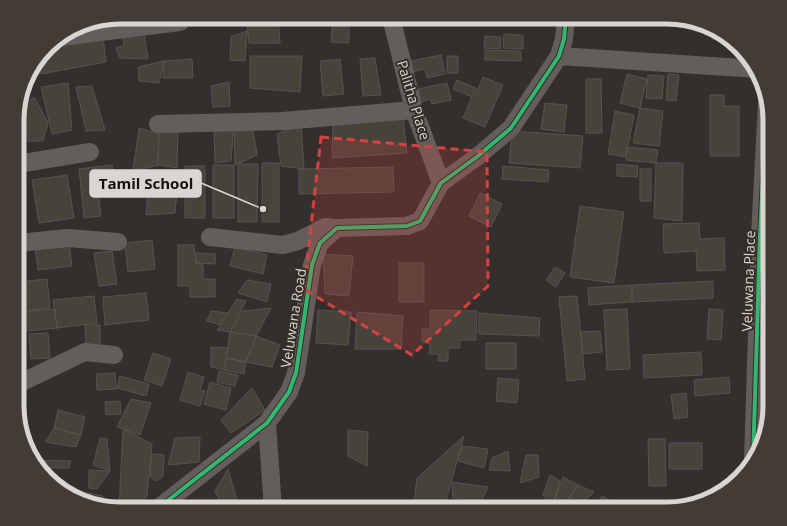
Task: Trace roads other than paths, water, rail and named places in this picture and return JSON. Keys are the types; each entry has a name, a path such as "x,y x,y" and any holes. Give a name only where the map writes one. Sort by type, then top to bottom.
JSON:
{"street":[{"path":"75,35 164,24"},
{"name":"Palitha Place","path":"393,24 414,110 441,183"},
{"path":"210,237 283,245 298,241 325,227 407,226 420,221 441,183 478,156 511,128 559,56 564,39 565,24"},
{"path":"559,56 748,68"},
{"path":"158,124 283,121 414,110"},
{"path":"24,163 90,152"},
{"name":"Veluwana Road","path":"167,502 267,423 289,392 296,373 312,265 320,243 336,228"},
{"path":"24,242 68,238 118,242"},
{"name":"Veluwana Place","path":"755,444 763,335"},
{"path":"24,381 85,352 114,355"},
{"path":"267,423 273,502"}],"place":[{"name":"Tamil School","path":"263,209"}]}
